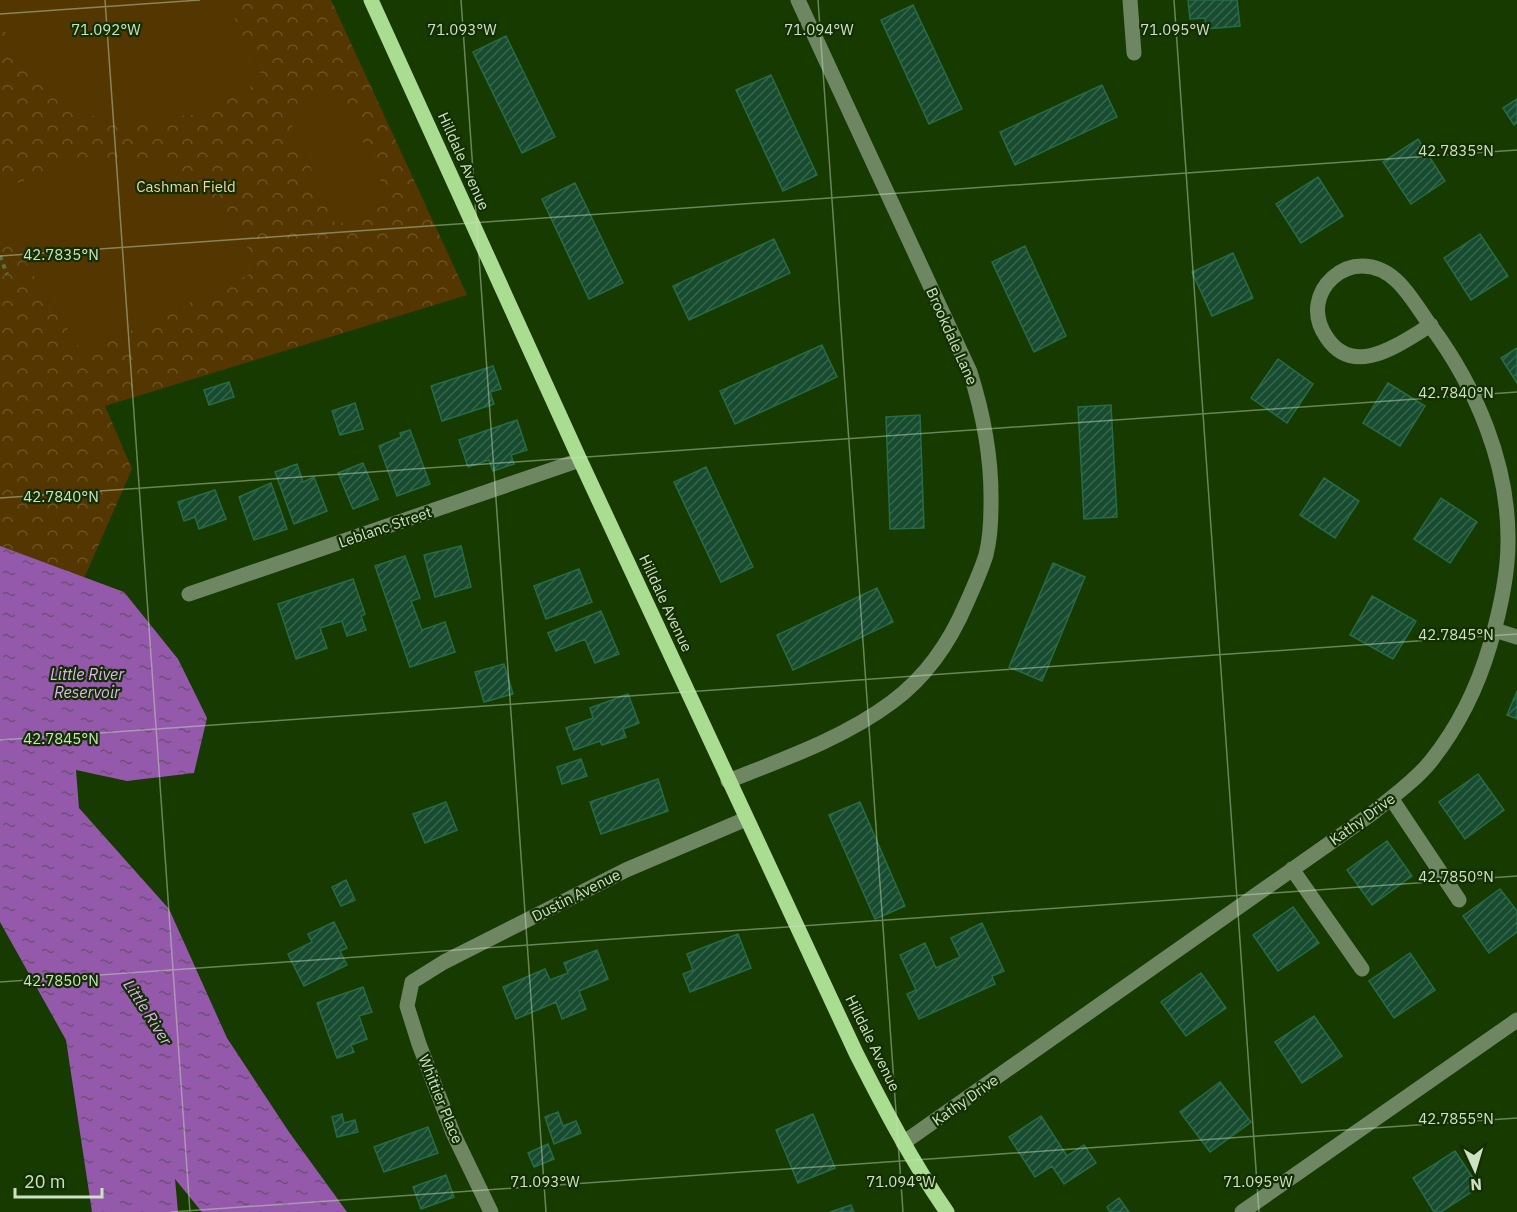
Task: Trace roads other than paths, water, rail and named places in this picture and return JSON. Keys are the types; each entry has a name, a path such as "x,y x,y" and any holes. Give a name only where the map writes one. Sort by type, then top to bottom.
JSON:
{"main road":[{"name":"Hilldale Avenue","path":"371,0 580,460 856,1053 903,1143 947,1212"}],"street":[{"name":"Brookdale Lane","path":"728,781 838,734 891,703 914,684 949,638 962,615 986,554 991,524 989,449 986,427 970,372 798,0"},
{"path":"1130,0 1134,53"},
{"name":"Kathy Drive","path":"903,1143 1391,798 1430,762 1452,731 1482,670 1495,630 1503,595 1509,543 1508,513 1503,484 1485,423 1447,347 1431,325 1399,282 1388,272 1374,266 1344,269 1323,289 1318,304 1318,317 1322,331 1329,342 1340,351 1353,356 1367,357 1381,354 1431,325"},
{"name":"Leblanc Street","path":"189,594 580,460"},
{"path":"1495,630 1517,637"},
{"path":"1391,798 1459,900"},
{"name":"Dustin Avenue","path":"412,982 444,962 626,870 746,819"},
{"path":"1292,869 1362,969"},
{"name":"Whittier Place","path":"412,982 407,1006 420,1044 453,1133 491,1212"},
{"path":"1242,1212 1517,1020"}],"water":[{"name":"Little River Reservoir","path":"0,546 124,592 178,659 207,718 194,773 127,781 76,770 79,808 169,909 227,1038 289,1132 347,1212 202,1212 175,1179 178,1212 92,1212 66,1040 0,922"}],"park label":[{"name":"Cashman Field","path":"186,186"}],"water label":[{"name":"Little River","path":"148,1012"}]}
